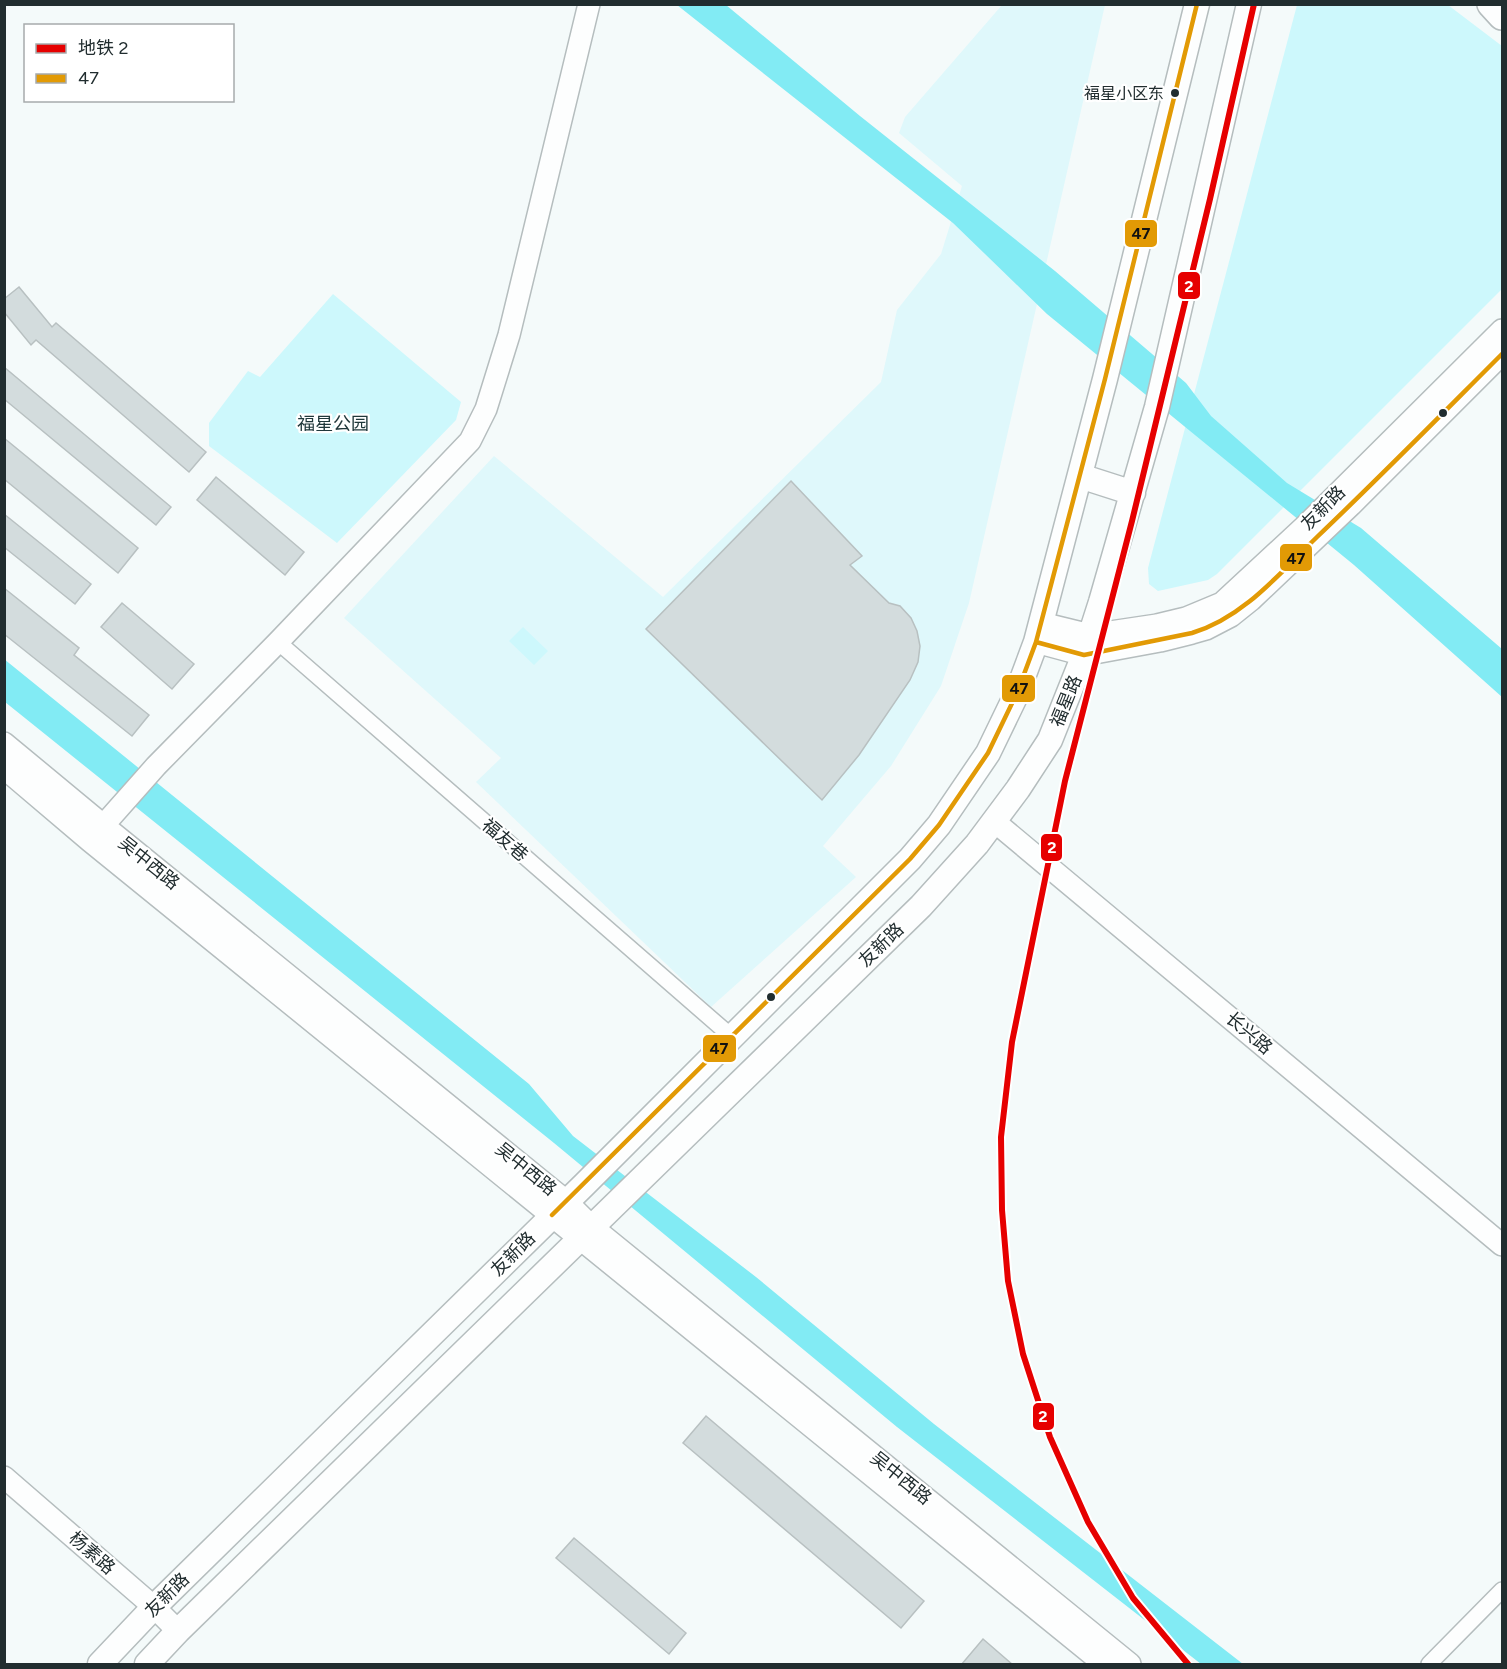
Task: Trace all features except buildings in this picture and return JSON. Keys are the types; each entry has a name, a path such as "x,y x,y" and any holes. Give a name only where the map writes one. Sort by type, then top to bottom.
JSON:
{"highway":[{"path":"1491,4 1503,16"}],"main road":[{"path":"96,833 156,766 471,441 486,409 509,335 589,4"},
{"path":"1039,632 1105,379 1197,4"},
{"name":"福星路","path":"921,906 995,822 1050,740 1087,645 1158,407 1249,4"},
{"name":"友新路","path":"100,1665 154,1607 585,1184 920,848 977,771 1004,723 1039,632 1087,645 1160,641 1192,633 1218,623 1246,604 1308,535 1503,330"},
{"name":"友新路","path":"1345,498 1503,354"},
{"path":"1080,476 1133,493"},
{"name":"吴中西路","path":"4,743 96,833"},
{"name":"吴中西路","path":"4,768 96,833 559,1208 1104,1665"},
{"name":"长兴路","path":"995,822 1503,1245"},
{"name":"友新路","path":"147,1665 178,1631 921,906"},
{"name":"吴中西路","path":"586,1232 1130,1665"},
{"name":"杨素路","path":"4,1477 154,1607 178,1631"}],"street":[{"name":"福友巷","path":"278,642 732,1037"},
{"path":"1429,1665 1503,1590"}],"shaded area":[{"path":"1002,5 1105,5 969,603 941,686 891,766 823,846 856,877 711,1007 476,782 501,758 344,618 494,456 663,597 881,382 897,310 941,254 962,186 899,133 905,117"}],"green space":[{"path":"1297,5 1448,5 1502,46 1502,289 1217,574 1208,580 1158,591 1149,584 1148,568"},
{"name":"福星公园","path":"333,294 461,402 456,420 337,543 209,446 209,423 248,371 260,377"},
{"path":"523,627 548,651 534,665 509,641"}],"water":[{"path":"677,5 726,5 860,116 1055,271 1186,383 1211,416 1287,483 1361,528 1502,649 1502,697 1354,565 1047,314 953,223"},
{"path":"4,659 529,1084 573,1136 756,1277 934,1424 1243,1664 1201,1664 897,1427 554,1143 5,702"}],"metro line":[{"name":"2","path":"1188,1664 1133,1598 1088,1522 1050,1437 1023,1354 1008,1281 1002,1210 1001,1137 1012,1042 1065,781 1132,521 1210,199 1254,4"}],"transit line":[{"name":"47","path":"552,1215 910,859 939,825 988,753 1017,693 1036,642 1105,379 1197,4"},
{"name":"47","path":"1036,642 1084,655 1192,633 1228,617 1275,579 1502,354"}],"place":[{"name":"福星小区东","path":"1175,93"}]}
